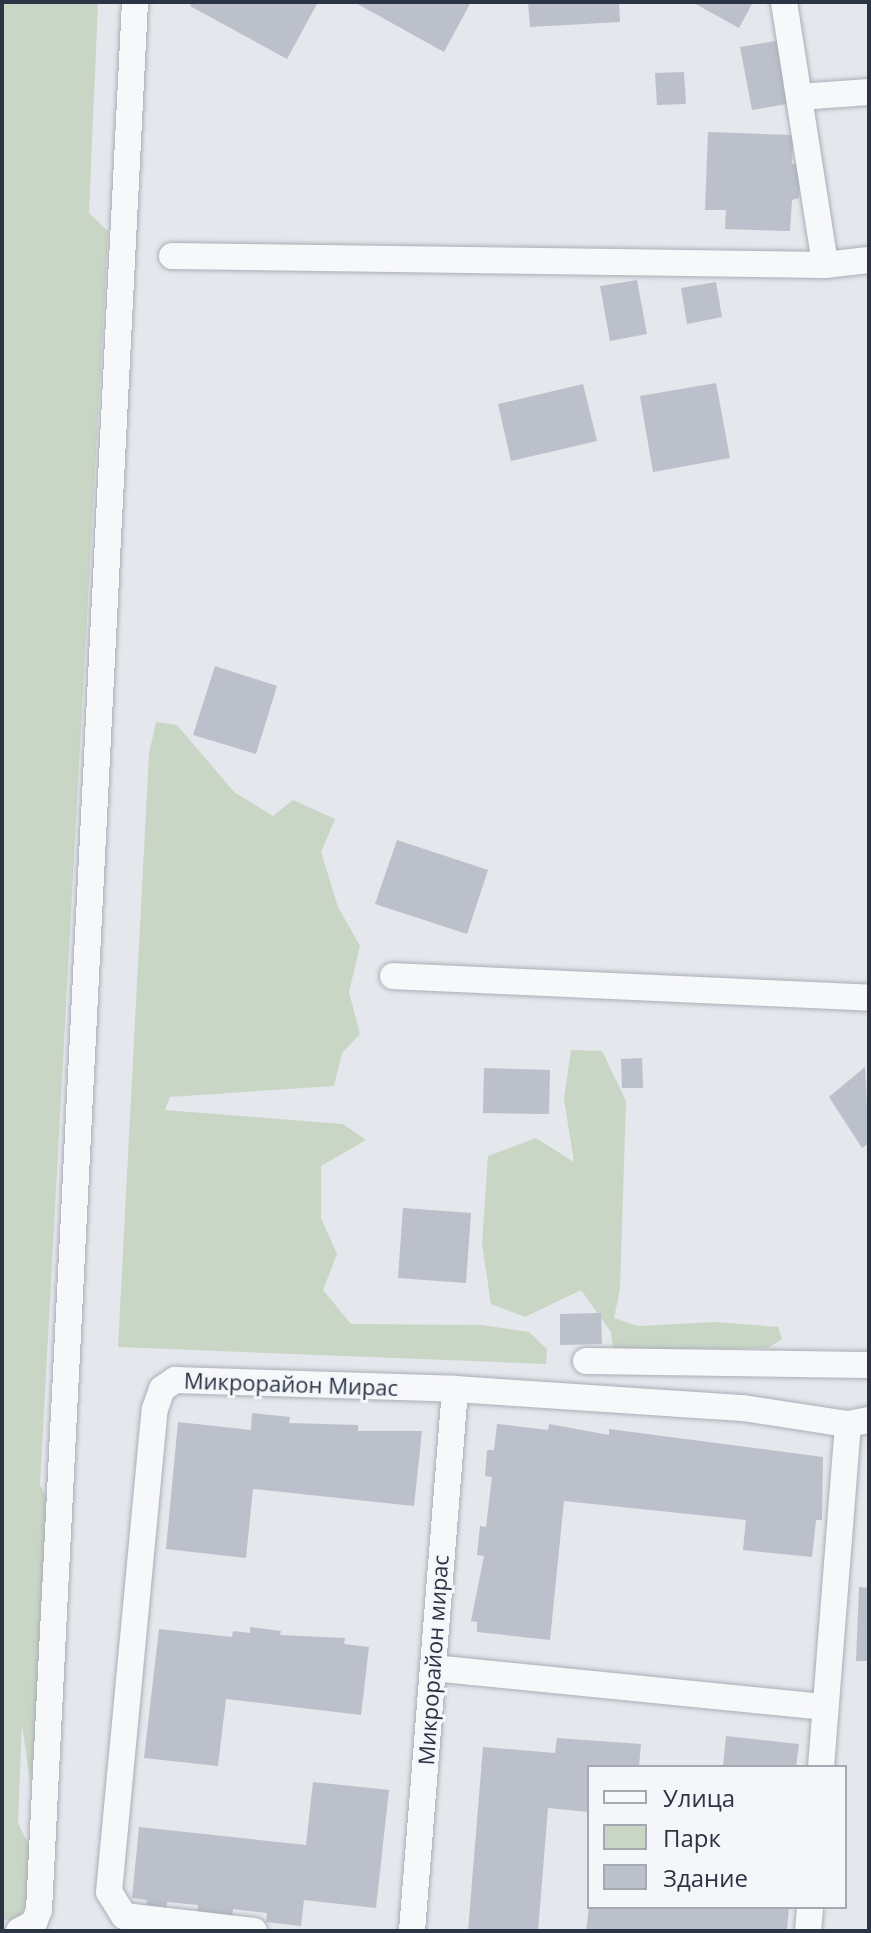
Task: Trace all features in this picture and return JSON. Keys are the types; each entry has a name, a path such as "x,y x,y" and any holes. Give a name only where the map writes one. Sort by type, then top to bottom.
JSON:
{"street":[{"path":"19,1931 34,1923 39,1910 135,2"},
{"path":"784,2 825,265"},
{"path":"799,97 869,92"},
{"path":"172,256 825,265 869,260"},
{"path":"393,976 869,998"},
{"path":"586,1361 869,1365"},
{"name":"Микрорайон Мирас","path":"254,1931 124,1916 109,1892 153,1425 162,1389 175,1380 455,1389 743,1408 858,1422 821,1765"},
{"name":"Микрорайон мирас","path":"412,1931 455,1389"},
{"name":"Микрорайон Мирас","path":"433,1668 825,1707"},
{"path":"808,1931 810,1909"}],"green space":[{"path":"2,2 98,2 89,213 108,231 40,1485 53,1510 43,1697 30,1783 22,1724 18,1823 35,1858 31,1892 19,1918 2,1921"},
{"path":"156,722 177,725 234,792 273,816 293,800 335,819 321,852 338,907 360,946 349,992 360,1034 342,1053 334,1086 170,1097 165,1110 343,1124 366,1140 321,1166 321,1218 337,1254 323,1290 351,1324 481,1325 529,1332 547,1349 546,1364 118,1347 149,754"},
{"path":"571,1050 602,1051 626,1101 620,1289 614,1318 638,1326 716,1322 778,1327 782,1339 768,1348 613,1350 611,1332 581,1290 525,1317 491,1304 482,1244 488,1156 536,1138 574,1162 564,1099"}],"building":[{"path":"192,2 318,2 287,59 190,6"},
{"path":"354,2 471,2 444,52"},
{"path":"528,2 619,2 620,22 530,27"},
{"path":"692,2 753,2 739,28"},
{"path":"782,40 793,103 752,110 740,47"},
{"path":"684,72 686,104 657,105 655,73"},
{"path":"708,132 793,135 792,164 800,164 799,198 792,200 790,231 725,229 726,210 705,210"},
{"path":"637,280 647,334 610,341 600,286"},
{"path":"716,282 722,317 687,324 681,288"},
{"path":"716,383 730,458 653,472 640,396"},
{"path":"583,384 597,441 511,461 498,404"},
{"path":"215,666 277,686 256,754 193,735"},
{"path":"397,840 488,870 467,934 375,904"},
{"path":"642,1058 643,1088 622,1088 621,1059"},
{"path":"865,1067 869,1143 862,1148 829,1097"},
{"path":"484,1068 550,1070 549,1114 483,1113"},
{"path":"403,1208 471,1213 466,1283 398,1278"},
{"path":"601,1313 602,1344 560,1345 560,1314"},
{"path":"252,1413 290,1417 289,1423 358,1425 358,1431 422,1431 414,1506 253,1489 246,1558 166,1549 178,1422 251,1430"},
{"path":"497,1424 548,1430 549,1424 609,1435 609,1429 823,1457 822,1520 816,1520 812,1557 743,1550 746,1520 564,1501 550,1640 477,1632 477,1622 471,1621 484,1556 477,1555 480,1526 486,1527 492,1477 485,1476 487,1450 494,1450"},
{"path":"859,1587 869,1588 869,1661 856,1661"},
{"path":"250,1627 281,1631 280,1635 345,1638 344,1644 369,1647 361,1715 226,1699 218,1766 144,1758 159,1629 232,1637 233,1631 250,1633"},
{"path":"726,1736 799,1744 796,1765 723,1765"},
{"path":"557,1738 641,1744 639,1765 587,1765 587,1812 548,1808 538,1931 468,1931 483,1747 555,1753"},
{"path":"313,1782 389,1790 376,1908 304,1900 301,1926 266,1922 267,1913 233,1909 232,1918 197,1914 198,1905 167,1902 166,1910 145,1908 147,1900 132,1898 139,1827 306,1845"},
{"path":"589,1909 789,1909 787,1931 586,1931"}]}
